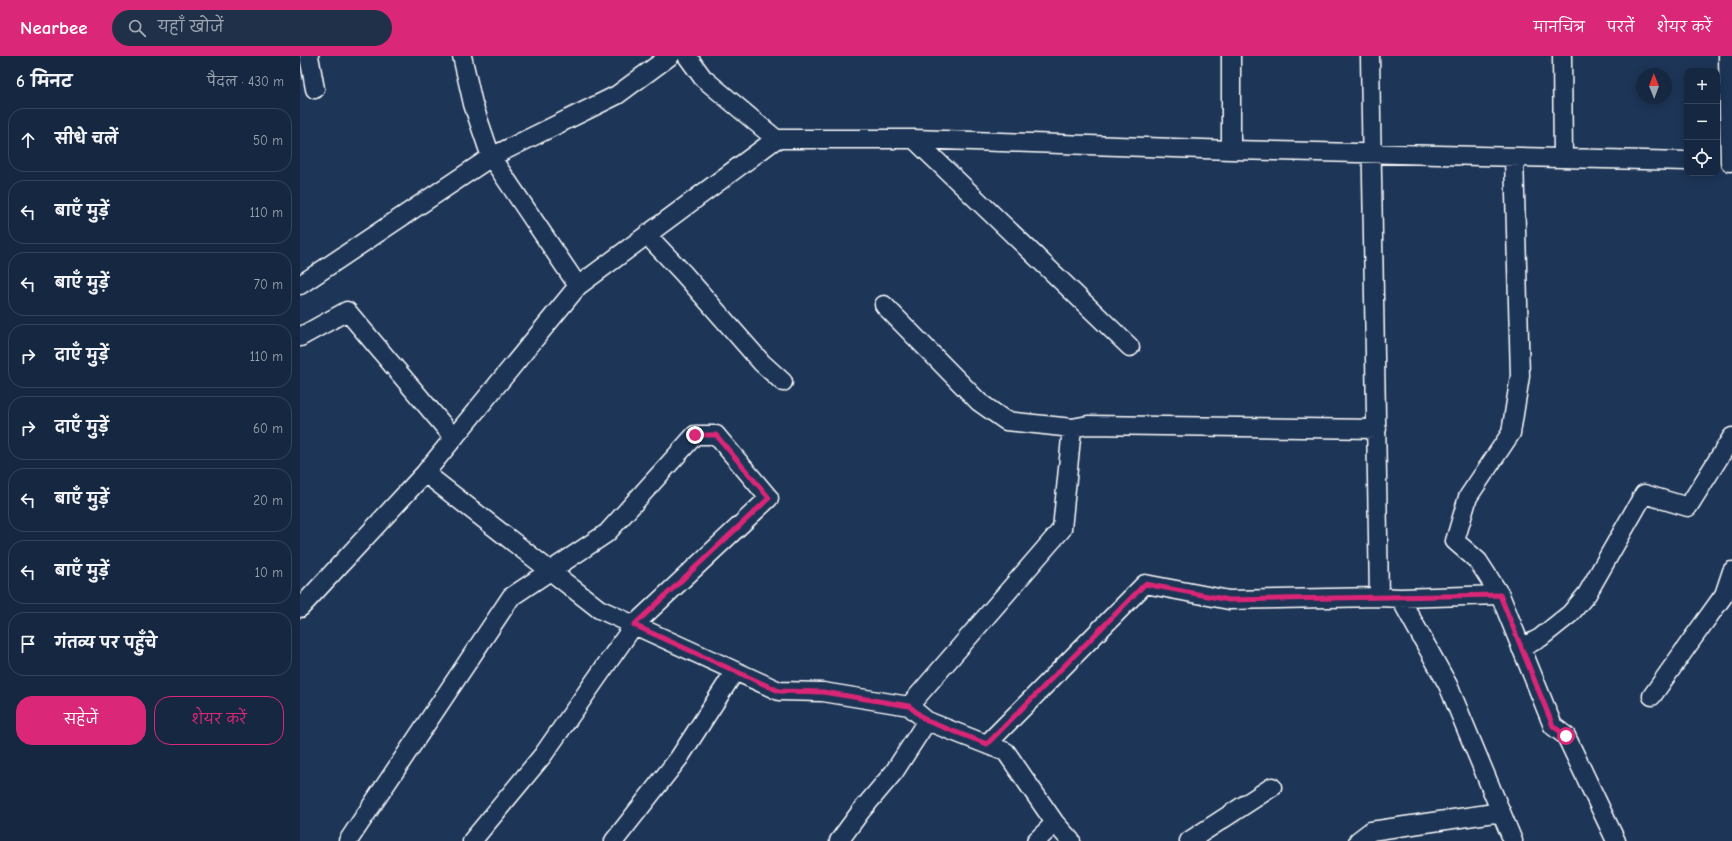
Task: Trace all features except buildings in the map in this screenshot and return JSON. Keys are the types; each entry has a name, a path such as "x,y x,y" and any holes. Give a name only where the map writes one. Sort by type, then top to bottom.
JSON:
{"street":[{"path":"309,56 315,90"},
{"path":"462,56 473,104 491,157 578,286"},
{"path":"300,285 491,157 617,95 670,56"},
{"path":"687,56 703,78 776,139"},
{"path":"1230,56 1231,150"},
{"path":"1370,56 1379,597"},
{"path":"1562,56 1563,158"},
{"path":"1726,162 1728,56"},
{"path":"914,138 1130,347"},
{"path":"300,608 425,473 578,286 776,139 914,138 1231,150 1684,161"},
{"path":"1514,157 1519,383 1511,433 1468,497 1455,541 1478,562 1500,595 1553,726 1566,736 1616,841"},
{"path":"646,235 683,273 762,363 783,382"},
{"path":"884,305 979,402 1006,421 1072,428 1088,425 1377,429"},
{"path":"300,337 347,311 454,438"},
{"path":"909,706 1062,529 1072,428"},
{"path":"348,841 511,597 607,533 695,435 716,435 769,498 634,625 543,755 472,841"},
{"path":"1521,648 1540,638 1570,614 1587,594 1644,494 1688,506 1732,437"},
{"path":"425,473 599,609 779,691 823,692 909,706 927,721 1006,752 1056,823 1071,841"},
{"path":"1652,696 1692,638 1724,596 1732,571"},
{"path":"987,744 1145,584 1229,600 1500,595"},
{"path":"1400,598 1448,685 1513,841"},
{"path":"614,841 679,758 735,671"},
{"path":"839,841 861,811 894,772 927,721"},
{"path":"1189,841 1272,787"},
{"path":"1358,841 1371,831 1501,812"},
{"path":"1036,841 1056,823"}],"route":[{"path":"695,435 716,435 769,498 634,625 779,691 823,692 909,706 927,721 987,744 1145,584 1229,600 1500,595 1553,726 1566,736"}]}
